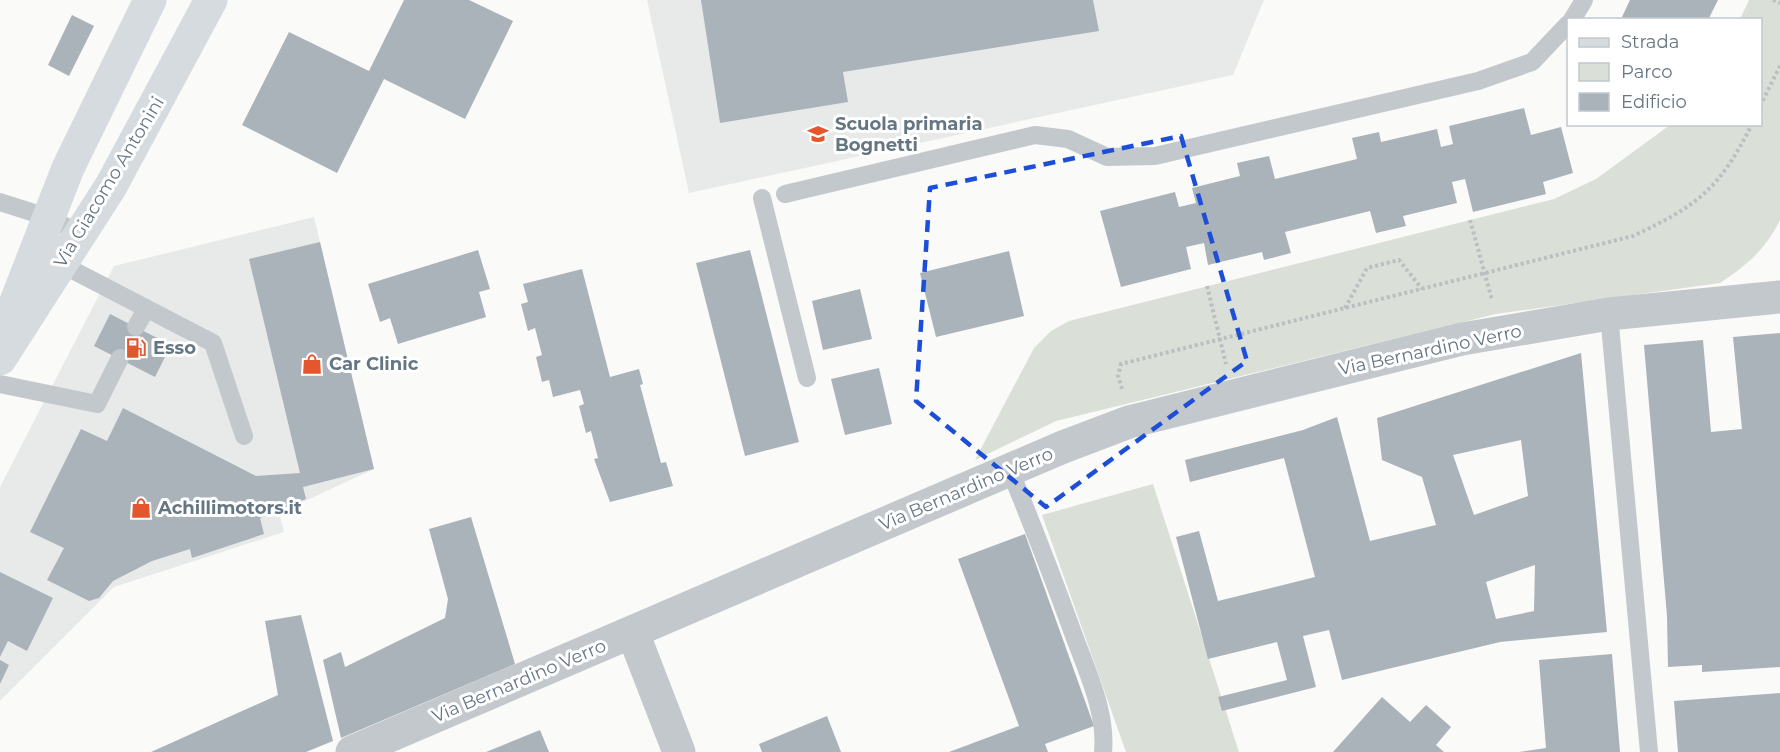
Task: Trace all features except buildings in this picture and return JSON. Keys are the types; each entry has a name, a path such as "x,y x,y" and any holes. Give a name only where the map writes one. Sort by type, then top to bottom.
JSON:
{"main road":[{"name":"Via Giacomo Antonini","path":"0,344 47,217 91,117 150,0"},
{"name":"Via Giacomo Antonini","path":"0,359 81,234 138,138 211,0"}],"street":[{"name":"Via Bernardino Verro","path":"352,752 1010,470 1129,422 1462,339 1775,289"},
{"path":"633,633 679,752"}],"lane":[{"path":"1573,18 1584,0"},
{"path":"785,194 1035,135 1068,139 1107,157 1155,156 1478,81 1532,62 1567,26"},
{"path":"762,198 807,378"},
{"path":"0,202 47,217 81,234"},
{"path":"61,264 213,343 244,436"},
{"path":"136,327 146,309"},
{"path":"1609,314 1649,752"},
{"path":"0,384 97,404 120,358"},
{"path":"1010,470 1037,535 1095,696 1103,752"}],"path":[{"path":"1773,0 1780,3"},
{"path":"1762,104 1780,66"},
{"path":"1123,394 1118,376 1121,364 1633,236 1677,216 1704,196 1726,172 1751,126"},
{"path":"1470,220 1500,333"},
{"path":"1345,308 1367,268 1399,260 1422,289"},
{"path":"1207,286 1227,368"}],"highlighted area":[{"path":"1181,136 1247,361 1046,507 916,401 930,188"}],"shaded area":[{"name":"Scuola primaria Bognetti","path":"647,0 1264,0 1233,75 689,193"},
{"path":"314,217 374,469 279,513 284,532 114,587 0,701 0,487 114,266"}],"green space":[{"path":"1749,0 1780,0 1780,220 1769,240 1755,256 1720,283 1496,314 1056,421 975,460 1034,348 1051,331 1069,321 1554,199 1596,179 1669,126 1762,126 1762,18 1740,18"},
{"path":"1153,484 1239,752 1126,752 1042,515"}],"place":[{"name":"Scuola primaria Bognetti","path":"818,134"},
{"name":"Esso","path":"136,348"},
{"name":"Car Clinic","path":"312,364"},
{"name":"Achillimotors.it","path":"141,508"}]}
